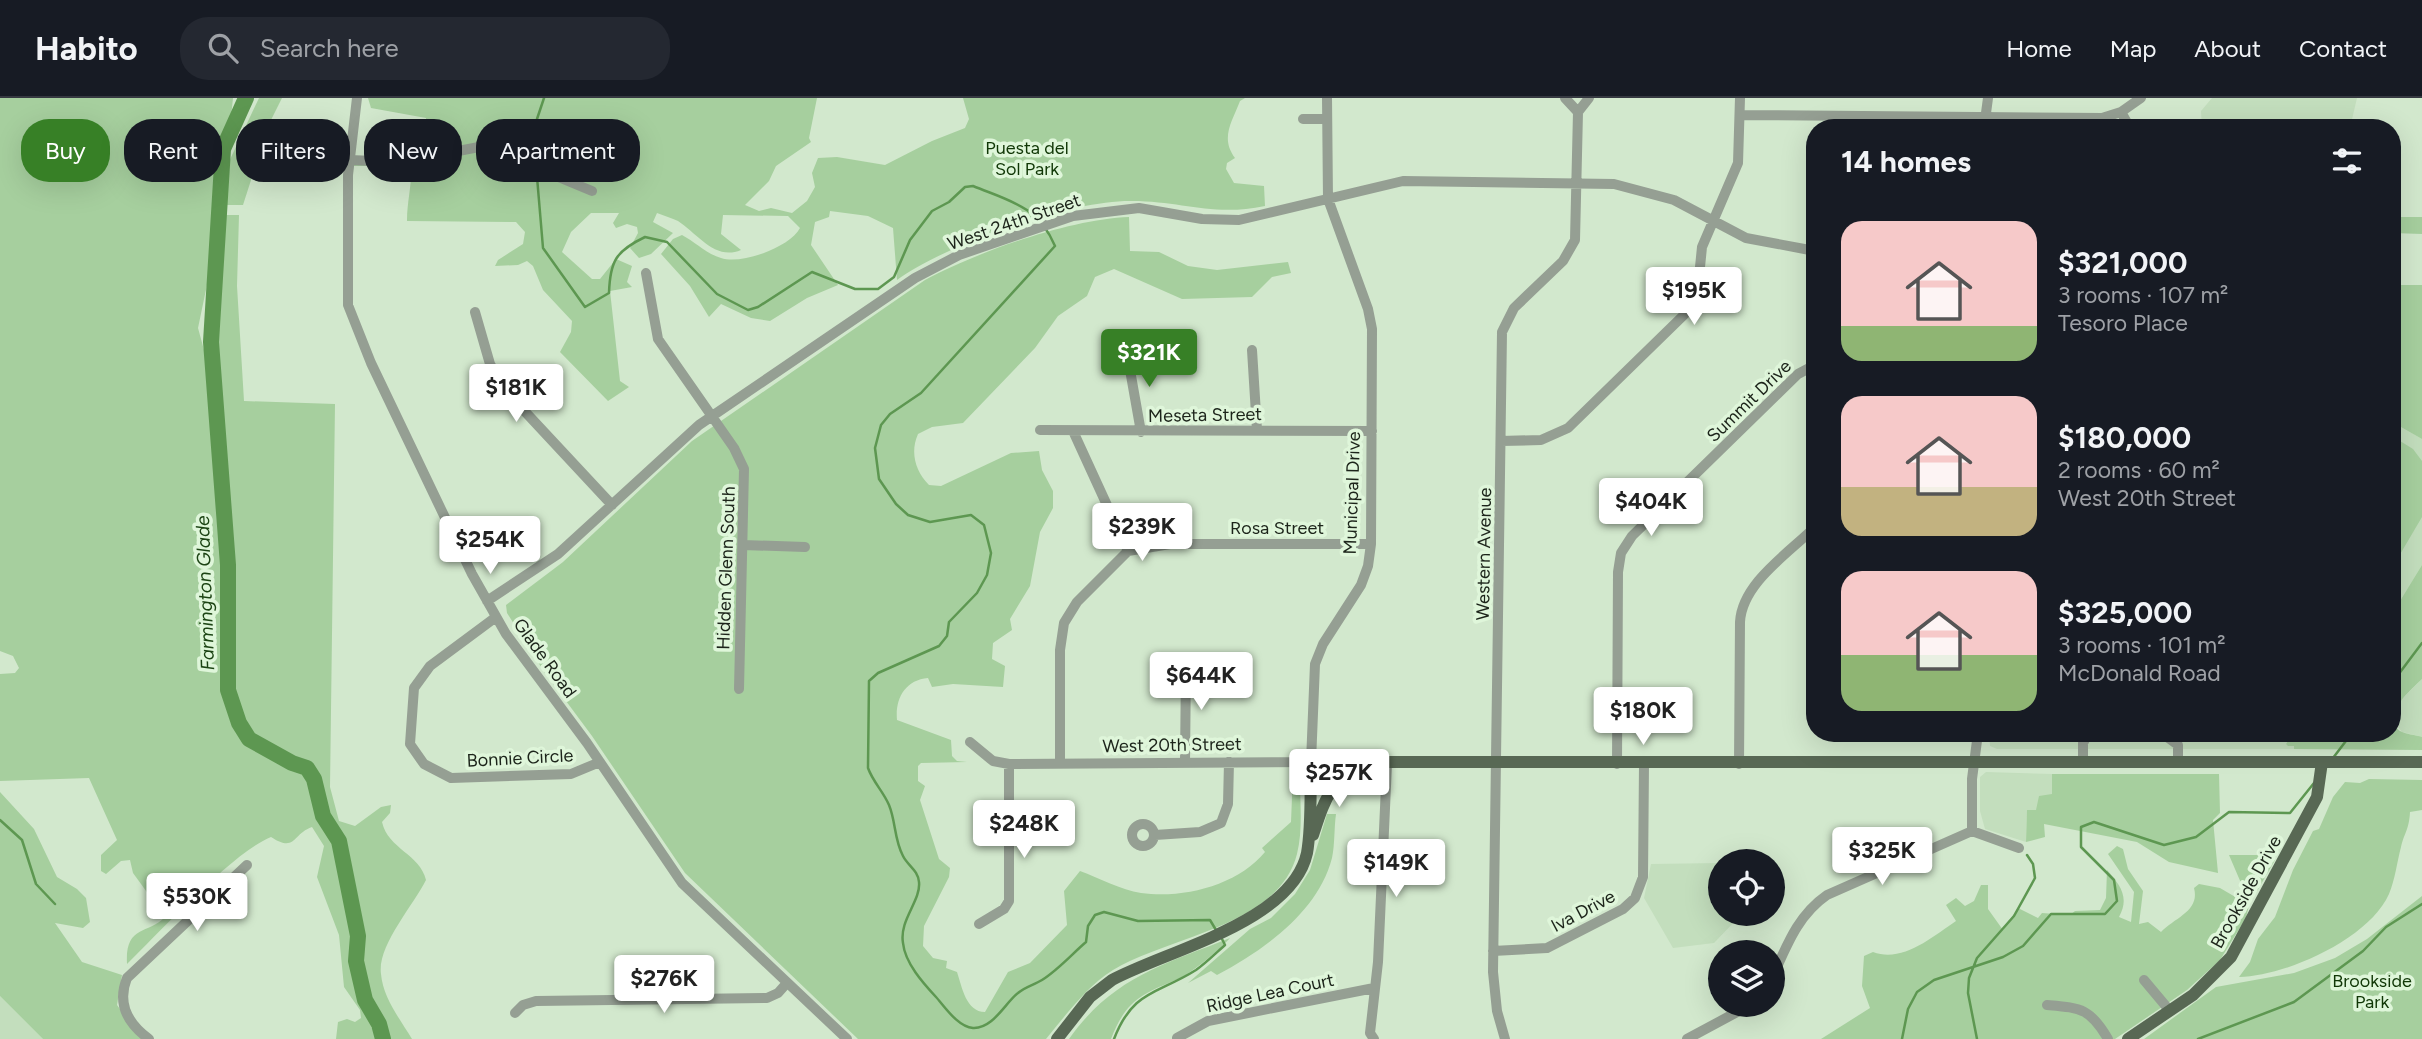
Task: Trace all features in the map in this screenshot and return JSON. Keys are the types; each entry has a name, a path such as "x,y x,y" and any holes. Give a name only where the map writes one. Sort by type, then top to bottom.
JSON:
{"main road":[{"name":"West 20th Street","path":"1311,762 2422,762"},
{"name":"Municipal Drive","path":"1057,1039 1090,997 1111,980 1265,911 1288,892 1306,855 1311,762"},
{"name":"Brookside Drive","path":"2128,1039 2211,980 2241,942 2317,797 2322,762"},
{"path":"1306,855 1331,787 1344,776 1382,764"}],"street":[{"name":"Glade Road","path":"350,152 357,98"},
{"name":"Municipal Drive","path":"1311,762 1315,664 1323,644 1361,585 1371,544 1372,338 1368,309 1328,199 1327,98"},
{"path":"1565,98 1578,112 1589,98"},
{"path":"1501,442 1541,440 1560,433 1689,310 1697,297 1702,247 1738,163 1740,98"},
{"path":"1985,119 1988,98"},
{"path":"2079,119 2102,118 2121,111 2141,98"},
{"path":"2121,111 2125,119"},
{"name":"Western Avenue","path":"1505,1039 1495,998 1493,951 1502,332 1514,308 1563,261 1575,240 1578,112"},
{"path":"1740,115 1862,119"},
{"path":"1303,119 1326,119"},
{"path":"350,160 401,162 479,147 509,145 522,149 556,176 592,191"},
{"name":"West 24th Street","path":"487,601 503,594 558,554 661,458 711,417 915,278 982,246 1073,216 1107,210 1152,209 1202,219 1239,220 1403,181 1577,183 1642,189 1674,200 1746,238 1806,249"},
{"name":"Glade Road","path":"349,182 347,290 350,314 446,521 496,617 600,762 682,883 847,1039"},
{"name":"Hidden Glenn South","path":"646,273 658,339 734,448 744,468 739,689"},
{"path":"475,312 490,364 504,389 612,505"},
{"path":"1252,350 1257,430"},
{"path":"1127,353 1141,432"},
{"name":"Summit Drive","path":"1617,764 1621,553 1632,536 1788,383 1806,371"},
{"name":"Meseta Street","path":"1040,430 1372,431"},
{"path":"1060,764 1060,650 1064,623 1077,602 1128,551 1073,431"},
{"path":"1738,764 1740,622 1743,602 1756,585 1806,536"},
{"name":"Rosa Street","path":"1128,551 1171,544 1371,544"},
{"path":"743,545 805,547"},
{"name":"Bonnie Circle","path":"496,617 430,666 414,688 410,744 424,764 451,778 571,774 600,762"},
{"path":"1185,762 1186,663"},
{"path":"1972,831 1977,742"},
{"path":"2083,762 2084,742"},
{"path":"2174,742 2178,745 2178,762"},
{"path":"970,743 1004,764 1009,901 1004,909 979,924"},
{"path":"1155,835 1200,832 1221,823 1228,804 1229,762"},
{"name":"West 20th Street","path":"1004,764 1311,762"},
{"path":"1374,1039 1370,1032 1378,962 1382,764"},
{"name":"Iva Drive","path":"1493,951 1535,951 1547,948 1623,909 1635,898 1643,877 1644,764"},
{"path":"1785,951 1798,924 1818,901 1840,888 1972,831 2019,848"},
{"path":"149,1039 135,1027 124,1009 121,997 127,978 247,865"},
{"path":"2144,980 2170,1011"},
{"path":"515,1013 523,1005 536,1001 767,998 778,993 786,984"},
{"name":"Ridge Lea Court","path":"1178,1038 1208,1021 1374,988"},
{"path":"2047,1005 2084,1010 2097,1021 2108,1039"},
{"path":"1688,1039 1728,1017"}],"shaded area":[{"path":"2212,98 2357,98 2352,119 2201,119 2201,111"},
{"path":"2401,427 2422,439 2422,565 2401,599"},
{"path":"2422,679 2422,737 2401,731 2401,700"},
{"path":"1990,742 2287,742 2286,744 2294,746 2294,749 1997,749 1990,746"},
{"path":"1986,772 2052,774 2052,795 2036,810 2027,811 2026,842 1985,829 1980,811 1980,777"},
{"path":"1708,863 1708,926 1730,926 1717,940 1708,940 1708,944 1673,948 1644,898 1651,864"},
{"path":"0,996 43,1039 0,1039"}],"green space":[{"path":"0,98 233,98 231,117 222,142 222,119 124,119 124,182 217,182 213,256 198,328 207,361 219,483 225,564 221,618 227,694 235,723 247,740 304,771 313,782 316,802 339,855 355,932 353,965 365,1005 377,1024 381,1039 336,1039 338,1022 347,1019 355,1022 361,1018 360,1010 344,987 339,935 317,877 324,846 312,827 290,843 271,837 237,859 197,894 127,964 127,952 133,937 165,917 133,873 130,860 121,861 106,874 101,871 101,855 117,840 89,778 0,781 0,674 15,673 19,668 13,656 0,651"},
{"path":"259,98 282,98 272,119 249,119"},
{"name":"Puesta del Sol Park","path":"368,98 817,98 809,138 811,142 776,166 769,181 745,205 759,211 771,208 792,213 807,201 815,187 812,173 818,158 837,157 885,165 965,128 969,119 963,98 1245,98 1240,101 1229,130 1228,144 1235,158 1227,163 1226,169 1234,183 1264,186 1265,206 1229,210 1132,201 1076,208 977,239 946,252 897,280 893,228 868,216 830,211 829,217 815,222 811,245 838,285 807,298 770,321 751,318 721,304 709,317 690,286 661,254 673,239 682,235 721,258 730,260 753,257 776,248 795,235 800,228 788,216 723,215 721,234 741,250 723,252 707,244 678,221 657,213 653,222 673,233 651,254 639,258 630,248 638,233 637,227 627,224 616,228 613,223 619,213 591,213 571,232 562,252 592,279 600,279 616,259 632,266 627,282 632,287 610,291 620,381 629,387 608,401 560,352 571,332 572,321 543,290 533,266 527,261 518,265 495,266 498,260 523,244 525,232 516,222 407,221 411,182 462,182 462,119 426,119 371,108"},
{"path":"236,147 236,182 250,182 243,205 223,205 226,168"},
{"path":"355,157 364,157 364,166 353,166"},
{"path":"223,215 239,215 237,286 244,401 335,404 330,787 339,821 355,826 381,807 391,805 390,813 382,822 385,831 423,871 426,880 390,939 381,963 385,991 412,1039 385,1039 360,972 362,935 343,845 321,802 317,773 307,764 256,740 240,719 236,705 229,620 231,570 215,393"},
{"path":"1129,217 1130,251 1159,252 1188,266 1217,270 1288,262 1291,273 1272,277 1252,297 1182,299 1114,269 1095,277 1087,296 1058,316 1035,348 963,423 932,427 918,434 914,448 915,461 920,474 929,485 941,486 1011,453 1039,451 1042,470 1053,491 1053,508 1040,532 1030,586 1010,619 1012,630 993,643 992,659 1005,666 1003,687 953,684 932,687 928,678 913,682 903,692 898,705 897,720 951,740 952,756 957,761 967,762 921,763 918,766 918,781 925,786 920,800 939,859 950,868 949,877 924,926 923,946 933,958 947,961 946,968 957,972 969,1003 973,1008 985,1012 1008,972 1030,963 1067,925 1064,891 1080,871 1141,893 1175,894 1225,881 1254,863 1265,852 1262,848 1291,822 1293,773 1300,779 1301,826 1297,854 1286,878 1269,898 1219,926 1136,958 1113,970 1085,993 1046,1039 858,1039 685,873 592,736 543,670 507,613 506,605 563,562 692,441 925,280 997,248 1052,230"},
{"path":"2401,217 2422,217 2422,234 2401,233"},
{"path":"2401,285 2422,285 2422,439 2401,427"},
{"path":"2401,442 2413,449 2422,461 2422,517 2401,553"},
{"path":"2422,565 2422,679 2401,701 2401,599"},
{"path":"2401,731 2422,737 2422,750 2294,749 2294,746 2286,744 2401,742"},
{"path":"2052,774 2219,774 2220,813 2213,820 2218,873 2169,862 2137,842 2044,824 2045,837 2026,842 2027,810 2036,810 2039,796 2052,794"},
{"path":"2369,779 2422,780 2422,810 2410,812 2391,889 2379,910 2364,926 2324,952 2279,970 2239,977 2250,962 2258,939 2275,917 2293,870 2313,831 2319,829 2333,797 2345,782 2360,783"},
{"path":"0,792 34,829 57,877 86,898 90,922 83,928 55,923 82,962 122,975 117,1005 142,1039 43,1039 0,996"},
{"path":"1327,814 1336,814 1332,858 1315,896 1302,912 1253,954 1217,975 1211,971 1188,983 1250,929 1271,918 1295,894 1310,870"},
{"path":"2117,846 2123,849 2128,869 2143,891 2139,924 2148,922 2161,932 2190,908 2195,896 2194,888 2199,884 2220,888 2249,905 2246,918 2220,960 2187,990 2115,1039 1821,1039 1870,1008 1862,986 1864,956 1873,952 1884,955 1905,952 1926,941 1956,921 1946,905 1956,898 1965,906 1974,901 1981,885 1988,885 1988,909 2003,930 2018,908 2038,918 2042,913 2070,915 2075,911 2100,910 2106,898 2107,870 2122,892 2124,903 2119,917 2131,922 2134,892 2108,854"},
{"path":"2229,855 2263,855 2275,860 2256,893 2241,883"},
{"name":"Brookside Park","path":"2422,896 2422,1039 2144,1039 2216,987 2294,973 2335,958 2367,939"},
{"path":"1230,938 1191,972 1137,1000 1123,1015 1111,1039 1069,1039 1103,1001 1141,975"}],"waterway":[{"name":"Farmington Glade","path":"246,98 223,149 211,342 228,565 228,690 239,723 249,739 292,763 307,768 314,779 323,816 339,841 358,936 356,961 365,1000 379,1024 383,1039"},
{"path":"537,119 544,98"},
{"path":"537,182 543,248 585,307 609,293 616,258 627,247 645,237 667,242 717,294 748,310 758,307 812,272 855,289 878,289 894,277 910,240 932,211 949,202 965,187 973,186 1011,201 1040,222 1055,246 921,393 890,414 881,425 875,448 879,479 896,504 908,515 930,522 971,515 984,525 991,553 987,575 977,593 949,622 947,636 939,646 878,673 869,681 868,768 889,805 900,850 917,874 919,882 917,896 904,926 904,950 915,972 948,1011 962,1024 973,1028 993,1020 1013,997 1054,972 1065,962 1086,942 1088,926 1095,915 1104,912 1138,921 1210,920 1216,930"},
{"path":"2401,671 2422,643"},
{"path":"2333,758 2345,742"},
{"path":"1902,1039 1908,1009 1917,992 1934,980 2003,957 2023,946 2051,914 2105,914 2117,901 2114,880 2081,847 2081,827 2094,822 2164,845 2196,837 2229,812 2290,813 2314,783"},
{"path":"0,820 22,840 36,884 55,904"},
{"path":"1977,1039 1968,993 1969,978 1977,958 2014,916 2035,878 2033,864 2027,855"},
{"path":"2198,1039 2294,1002 2363,951 2386,927 2422,904"},
{"path":"1114,1039 1121,1023 1138,1002 1200,967 1225,945 1222,939"}]}
